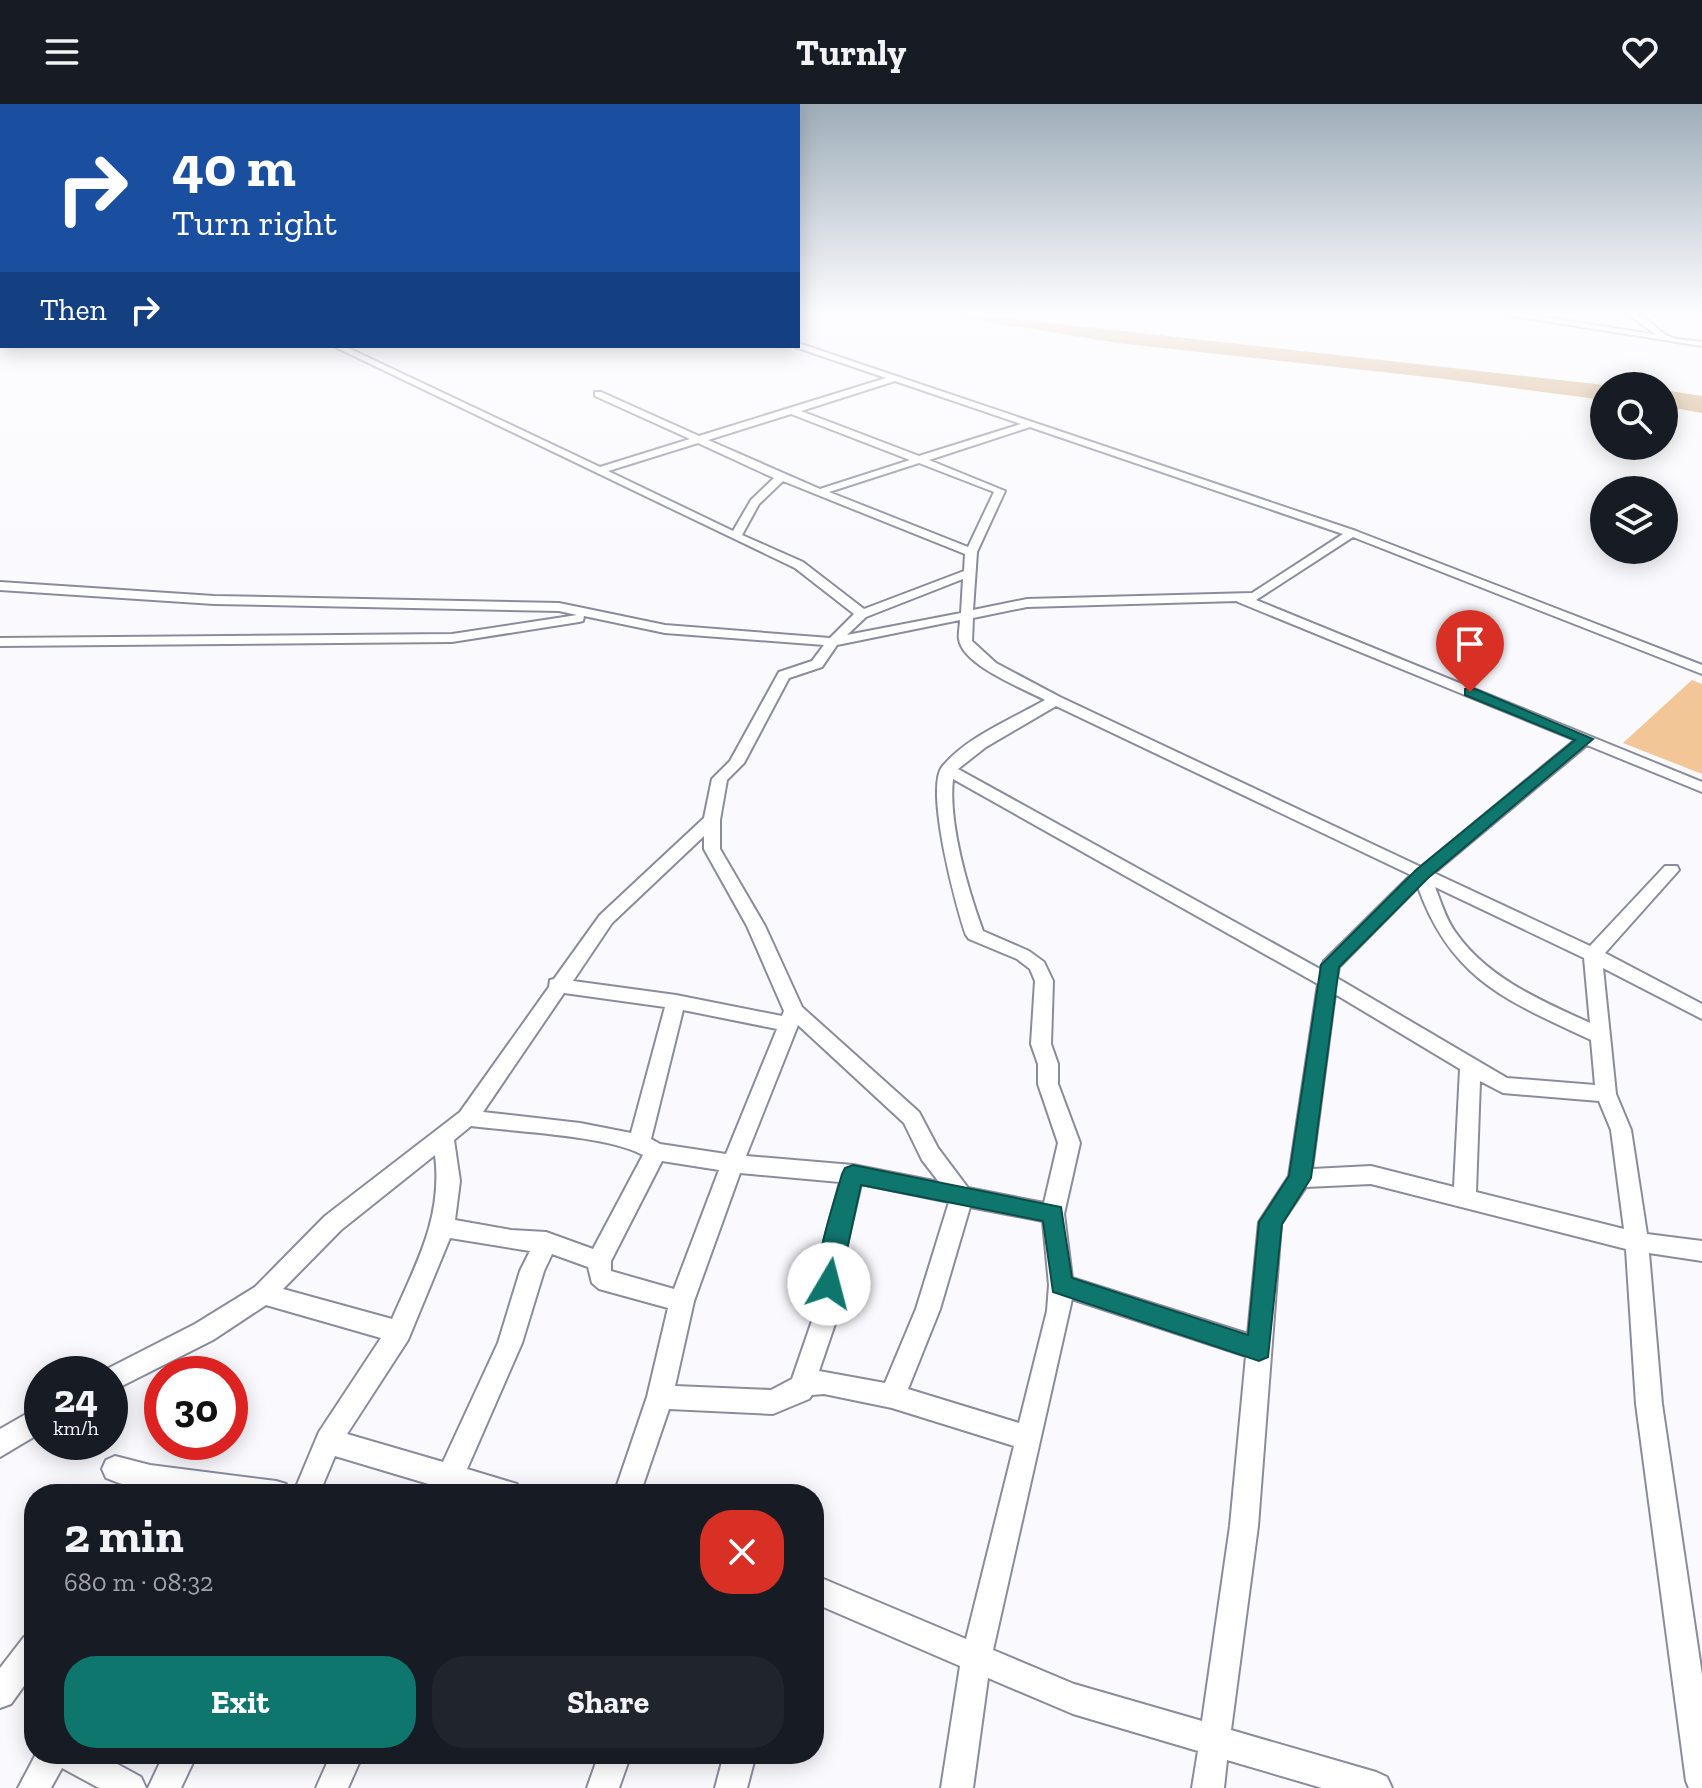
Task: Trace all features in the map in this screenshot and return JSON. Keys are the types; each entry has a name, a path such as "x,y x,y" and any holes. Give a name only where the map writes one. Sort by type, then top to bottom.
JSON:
{"street":[{"path":"435,393 799,565 862,614"},
{"path":"599,471 850,393"},
{"path":"932,393 1352,533 1702,670"},
{"path":"598,394 781,477 971,552"},
{"path":"793,411 1000,491 971,552 965,613 967,648 1055,700 1593,955 1702,1012"},
{"path":"820,492 920,462 1026,425"},
{"path":"736,536 755,502 781,477"},
{"path":"0,586 214,600 545,607 665,629 833,642 965,613 1027,603 1255,597 1352,533"},
{"path":"962,1197 930,1154 912,1118 790,1018 756,926 712,849 712,820 720,779 736,763 784,675 817,664 833,642 862,614 969,573"},
{"path":"1241,599 1702,787"},
{"path":"0,642 452,638 572,617 621,620"},
{"path":"957,1788 976,1660 1059,1311 1061,1285 1053,1214 1069,1143 1048,1084 1048,1064 1041,1044 1044,981 1038,966 1023,955 975,935 966,911 942,788 948,770 1055,700"},
{"path":"1208,1788 1244,1526 1270,1222 1300,1178 1330,965 1422,874 1585,739"},
{"path":"948,770 1330,982 1503,1085 1606,1094"},
{"path":"128,1371 204,1332 263,1294 333,1223 443,1140 467,1118 606,919 712,820"},
{"path":"1671,870 1593,955 1598,1035 1606,1094 1621,1130 1637,1242 1649,1404 1702,1781"},
{"path":"1422,874 1447,935 1481,973 1525,1002 1598,1035"},
{"path":"557,985 790,1018"},
{"path":"676,1002 648,1147 599,1261 600,1276 607,1282 682,1301"},
{"path":"630,1484 660,1397 682,1301 790,1018"},
{"path":"1465,1196 1470,1068"},
{"path":"467,1118 580,1131 733,1164 853,1174 1053,1214"},
{"path":"310,1484 328,1441 399,1332 443,1227 449,1181 443,1140"},
{"path":"800,1391 826,1315 833,1253 853,1174"},
{"path":"1300,1178 1371,1175 1465,1196 1637,1242 1702,1251"},
{"path":"892,1396 928,1309 962,1197"},
{"path":"443,1227 511,1240 546,1242 599,1261"},
{"path":"445,1484 510,1343 532,1271 546,1242"},
{"path":"1061,1285 1259,1349"},
{"path":"263,1294 399,1332"},
{"path":"660,1397 773,1402 800,1391 809,1383 824,1382 892,1396 1027,1438"},
{"path":"0,1444 24,1429"},
{"path":"328,1441 442,1484"},
{"path":"115,1469 141,1484"},
{"path":"824,1593 1073,1699 1214,1743 1376,1788"},
{"path":"0,1693 24,1661"},
{"path":"34,1788 47,1764"},
{"path":"86,1764 130,1788"},
{"path":"164,1788 176,1764"},
{"path":"332,1788 343,1764"},
{"path":"603,1788 611,1764"},
{"path":"731,1788 737,1764"}],"shaded area":[{"path":"1548,393 1590,393 1590,398"},
{"path":"1678,393 1702,396 1702,413 1678,409"},
{"path":"1692,680 1702,684 1702,774 1623,743"}],"route":[{"path":"829,1284 838,1229 853,1174 1053,1214 1061,1285 1259,1349 1270,1222 1300,1178 1330,965 1422,874 1585,739 1470,692"}]}
